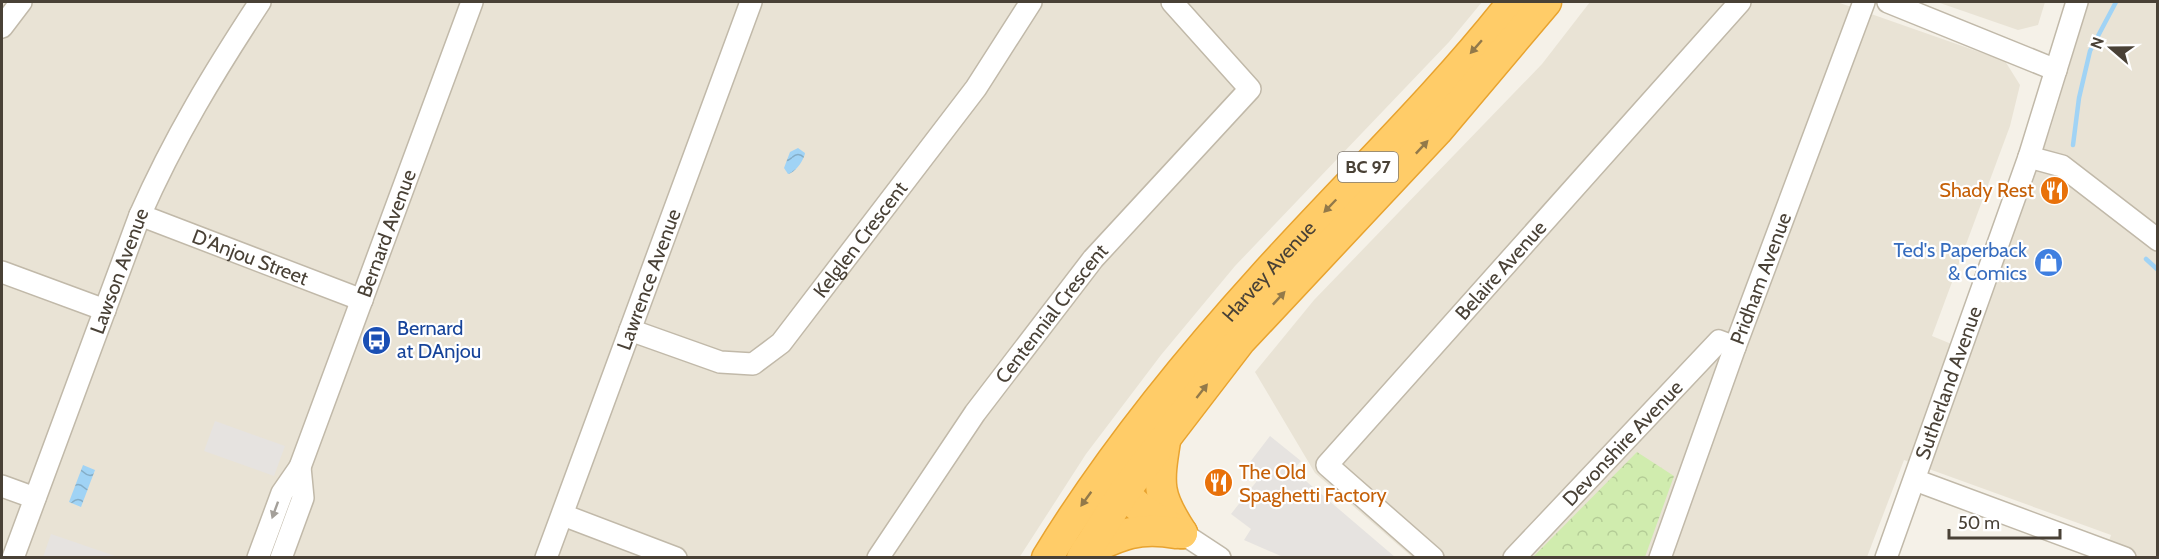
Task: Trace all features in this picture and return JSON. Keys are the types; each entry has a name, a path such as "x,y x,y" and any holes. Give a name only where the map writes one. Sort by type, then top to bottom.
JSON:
{"highway":[{"name":"Harvey Avenue","path":"1047,558 1067,524 1218,328 1415,117 1513,2"},
{"name":"Harvey Avenue","path":"1084,554 1124,492 1240,341 1437,131 1546,2"},
{"path":"1166,437 1159,479 1163,502 1182,533"},
{"path":"1121,452 1118,476 1124,492 1146,512 1182,533"},
{"path":"1084,554 1135,531 1154,529 1182,533"}],"street":[{"path":"2,27 21,2"},
{"name":"Lawson Avenue","path":"13,558 140,215 162,165 199,96 260,2"},
{"name":"Bernard Avenue","path":"258,558 282,493 300,467 472,2"},
{"name":"Lawrence Avenue","path":"546,558 751,2"},
{"name":"Kelglen Crescent","path":"630,330 720,362 753,364 781,343 976,88 1031,2"},
{"name":"Centennial Crescent","path":"878,558 975,412 1093,259 1250,89 1172,2"},
{"name":"Belaire Avenue","path":"1433,558 1328,465 1740,2"},
{"name":"Pridham Avenue","path":"1660,558 1735,347 1864,2"},
{"path":"1888,2 2056,70"},
{"name":"Sutherland Avenue","path":"1886,558 2029,157 2077,2"},
{"path":"2029,157 2062,166 2157,240"},
{"name":"D'Anjou Street","path":"140,215 362,300"},
{"path":"2,272 105,310"},
{"name":"Devonshire Avenue","path":"1514,558 1719,342 1735,347"},
{"name":"Bernard Avenue","path":"281,558 303,498 300,467"},
{"path":"1915,480 2086,551 2125,558"},
{"path":"2,486 35,498"},
{"path":"563,515 676,558"},
{"path":"1182,533 1220,558"}],"shaded area":[{"path":"2,2 1482,2 1449,42 1235,266 1161,355 1086,454 1019,558 2,557"},
{"path":"1590,2 1837,2 2005,61 2020,85 2010,126 1932,336 1971,352 2051,127 2089,2 2157,2 2157,557 2104,557 2111,535 1904,460 1867,557 1412,557 1315,473 1255,372 1314,300 1542,64"},
{"path":"1937,2 2045,2 2038,25 2018,30"},
{"path":"215,421 285,446 274,476 204,451"},
{"path":"1270,436 1301,461 1293,470 1395,557 1283,557 1244,540 1251,529 1231,514 1260,477 1247,466"},
{"path":"51,534 118,557 43,557"}],"green space":[{"path":"1637,452 1674,476 1645,557 1533,557"}],"water":[{"path":"798,148 805,153 804,156 796,169 788,174 784,168 790,152"},
{"path":"83,465 95,470 81,507 69,502"}],"waterway":[{"path":"2073,145 2079,98 2090,51 2116,2"},
{"path":"2146,259 2158,270"}],"place":[{"name":"Shady Rest","path":"2055,190"},
{"name":"Ted's Paperback & Comics","path":"2048,262"},
{"name":"Bernard at DAnjou","path":"376,340"},
{"name":"The Old Spaghetti Factory","path":"1218,483"}]}
